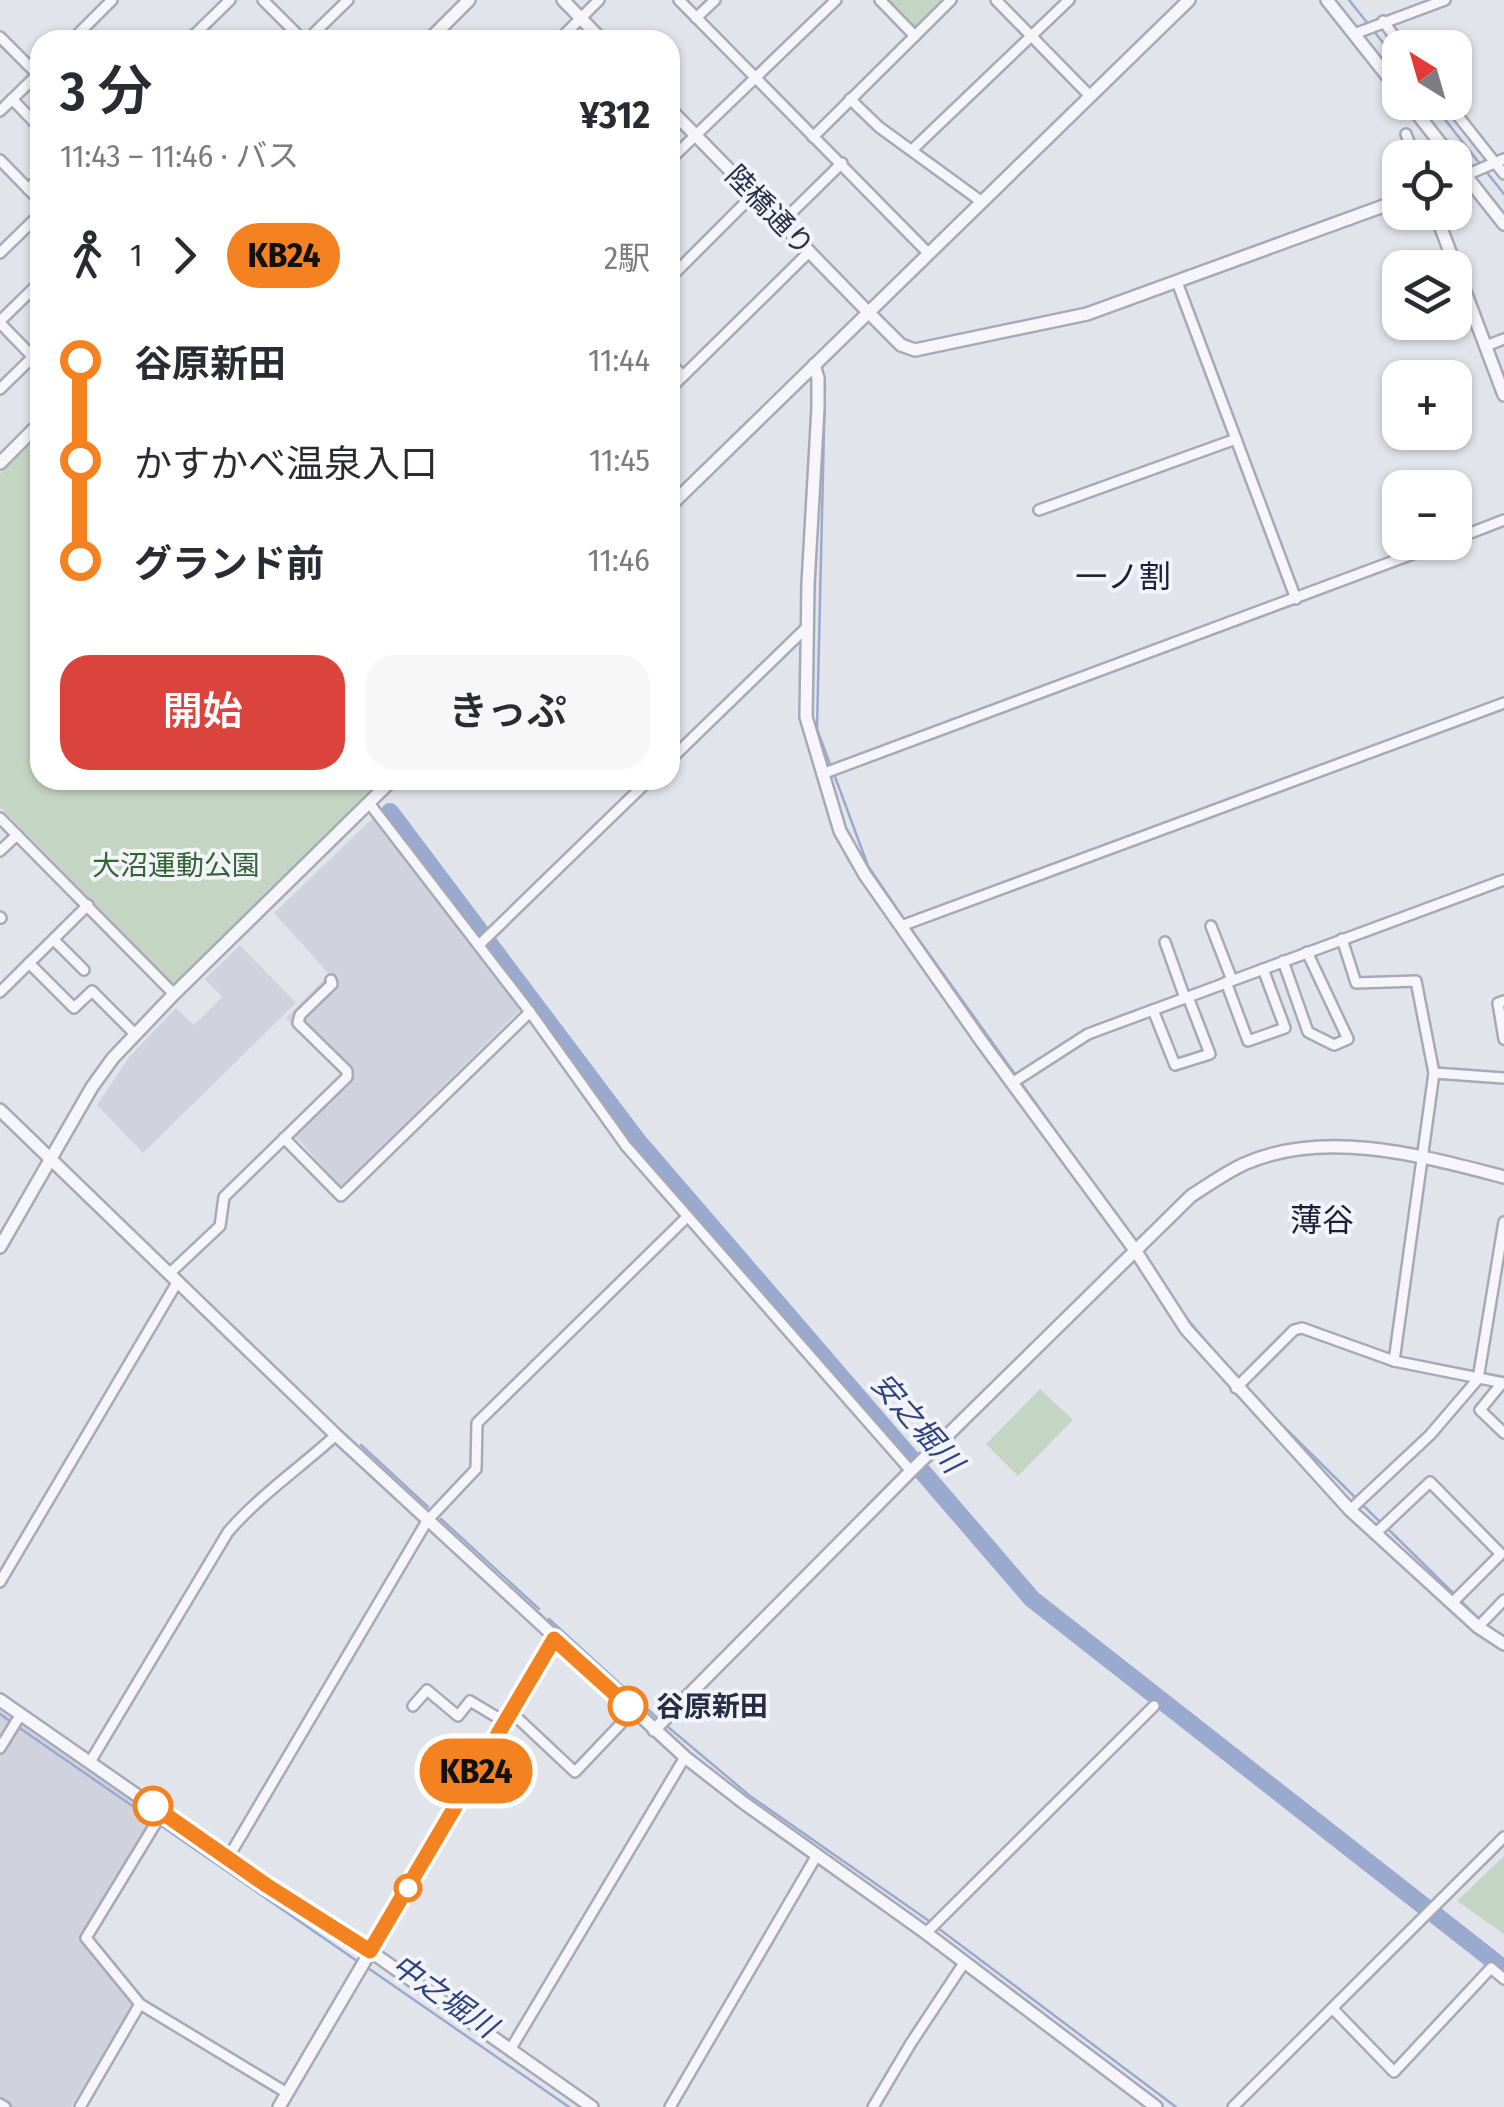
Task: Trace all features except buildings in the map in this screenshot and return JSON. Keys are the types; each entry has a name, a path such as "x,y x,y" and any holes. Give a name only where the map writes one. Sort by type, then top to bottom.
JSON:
{"street":[{"path":"82,30 112,0"},
{"path":"199,30 230,0"},
{"path":"264,0 295,30"},
{"path":"316,30 348,0"},
{"path":"438,30 469,0"},
{"path":"563,0 592,30"},
{"path":"569,30 599,0"},
{"path":"679,0 929,254"},
{"path":"696,18 714,0"},
{"path":"680,150 836,0"},
{"path":"880,0 914,36"},
{"path":"813,136 951,0"},
{"path":"996,0 1090,96"},
{"path":"912,150 1069,0"},
{"path":"680,495 1189,0"},
{"path":"1327,0 1382,69"},
{"path":"1354,34 1445,0"},
{"path":"1383,22 1389,30"},
{"path":"0,36 30,65"},
{"path":"0,111 30,82"},
{"path":"12,99 30,118"},
{"path":"850,99 879,127 982,202"},
{"name":"陸橋通り","path":"680,119 901,345 915,350 1087,314 1177,282"},
{"path":"1422,120 1437,140"},
{"path":"1463,120 1499,161 1504,174"},
{"path":"1406,134 1408,140"},
{"path":"0,160 28,188"},
{"path":"1472,172 1499,161"},
{"path":"782,222 842,163"},
{"path":"0,183 12,172"},
{"path":"1472,190 1504,224"},
{"path":"680,268 754,194"},
{"path":"1296,599 1177,282 1382,207"},
{"path":"0,253 30,224"},
{"path":"1442,230 1504,395"},
{"path":"680,379 810,251"},
{"path":"30,292 0,322 30,349"},
{"path":"1486,346 1504,339"},
{"path":"0,389 30,360"},
{"path":"814,366 818,408 806,717 840,831 865,876 1135,1250 1186,1328 1236,1388 1350,1510 1478,1627 1504,1644"},
{"path":"680,373 683,376"},
{"path":"0,462 30,433"},
{"path":"1039,510 1236,439"},
{"path":"1472,532 1504,520"},
{"path":"822,774 1399,560"},
{"path":"680,750 807,628"},
{"path":"901,926 1504,702"},
{"path":"0,1248 92,1087 134,1034 368,803 375,790"},
{"path":"479,944 639,790"},
{"path":"368,803 479,944 626,1146 911,1471"},
{"path":"0,818 174,994"},
{"path":"0,851 17,835"},
{"path":"1012,1083 1088,1034 1504,880"},
{"path":"0,992 88,906"},
{"path":"1211,926 1248,1042 1285,1028 1262,969"},
{"path":"1342,939 1356,983 1416,981 1434,1072 1394,1361"},
{"path":"54,940 84,970"},
{"path":"1153,1010 1175,1066 1210,1054 1164,942"},
{"path":"1282,961 1308,1032 1334,1044 1348,1039 1307,952"},
{"path":"29,963 74,1008 92,992 134,1034"},
{"path":"0,1582 174,1277 220,1226 224,1197 346,1076 346,1071 298,1023 300,1016 332,984 331,980"},
{"path":"1504,1001 1498,1002 1504,1039"},
{"path":"284,1138 341,1196 530,1012"},
{"path":"1434,1072 1504,1078"},
{"path":"0,1110 336,1435 684,1757 928,1931 1156,2107"},
{"path":"654,1730 1190,1196 1224,1174 1259,1159 1312,1148 1364,1149 1424,1157 1504,1177"},
{"path":"228,1858 428,1521 476,1469 477,1423 687,1217"},
{"path":"1350,1510 1430,1435 1478,1379 1504,1222"},
{"path":"1236,1388 1294,1330 1302,1328 1394,1361 1503,1383"},
{"path":"1503,1383 1480,1410 1504,1433"},
{"path":"90,1762 228,1532 254,1502 286,1481 336,1435"},
{"path":"1376,1533 1430,1482 1500,1554 1452,1604"},
{"path":"1478,1627 1504,1600"},
{"path":"279,2107 554,1639"},
{"path":"413,1706 428,1690 458,1716 470,1701 508,1717 575,1772 633,1711"},
{"path":"0,1700 370,1951 510,2050 571,2101 592,2107"},
{"path":"928,1931 1154,1706"},
{"path":"0,1748 20,1714"},
{"path":"510,2050 684,1757"},
{"path":"162,1813 86,1938 140,2004 287,2093"},
{"path":"1233,2107 1504,1837"},
{"path":"670,2107 817,1855"},
{"path":"873,2107 964,1962"},
{"path":"1332,2008 1394,2072 1491,1968 1504,1979"},
{"path":"80,2107 140,2004"}],"shaded area":[{"path":"374,817 521,1009 341,1187 295,1136 349,1082 286,1018 329,974 274,913"},
{"path":"240,945 296,1003 143,1153 97,1105 130,1056 176,1008 194,1025 222,997 205,979"},
{"path":"0,1710 156,1818 85,1944 135,2004 71,2107 12,2107 0,2100"}],"green space":[{"path":"886,0 941,0 914,27"},
{"name":"大沼運動公園","path":"30,445 30,790 369,790 372,794 174,985 0,807 0,474"},
{"path":"1040,1389 1073,1420 1018,1476 986,1444"},
{"path":"1504,1856 1504,1934 1457,1901"}],"waterway":[{"path":"1349,0 1382,41"},
{"path":"1445,120 1480,164"},
{"path":"1485,170 1504,194"},
{"path":"825,386 817,729 831,767"},
{"path":"834,774 868,866 904,919"},
{"name":"安之堀川","path":"390,812 636,1139 1032,1599 1504,1969"},
{"path":"909,926 1105,1200"},
{"path":"1183,1314 1239,1380"},
{"path":"1261,1404 1380,1522"},
{"path":"361,1445 428,1507"},
{"path":"441,1519 539,1609"},
{"path":"1386,1527 1455,1595"},
{"path":"1461,1601 1480,1620"},
{"path":"549,1619 655,1716"},
{"path":"1486,1625 1504,1637"},
{"name":"中之堀川","path":"0,1714 11,1722"},
{"name":"中之堀川","path":"18,1727 357,1961"},
{"path":"668,1727 750,1796 932,1923"},
{"path":"938,1928 1176,2107"},
{"name":"中之堀川","path":"368,1968 569,2107"}],"bus line":[{"name":"KB24","path":"153,1806 370,1951 554,1639 628,1706"}],"place":[{"name":"谷原新田","path":"628,1706"}],"district":[{"name":"一ノ割","path":"1123,577"},
{"name":"薄谷","path":"1322,1220"}]}
